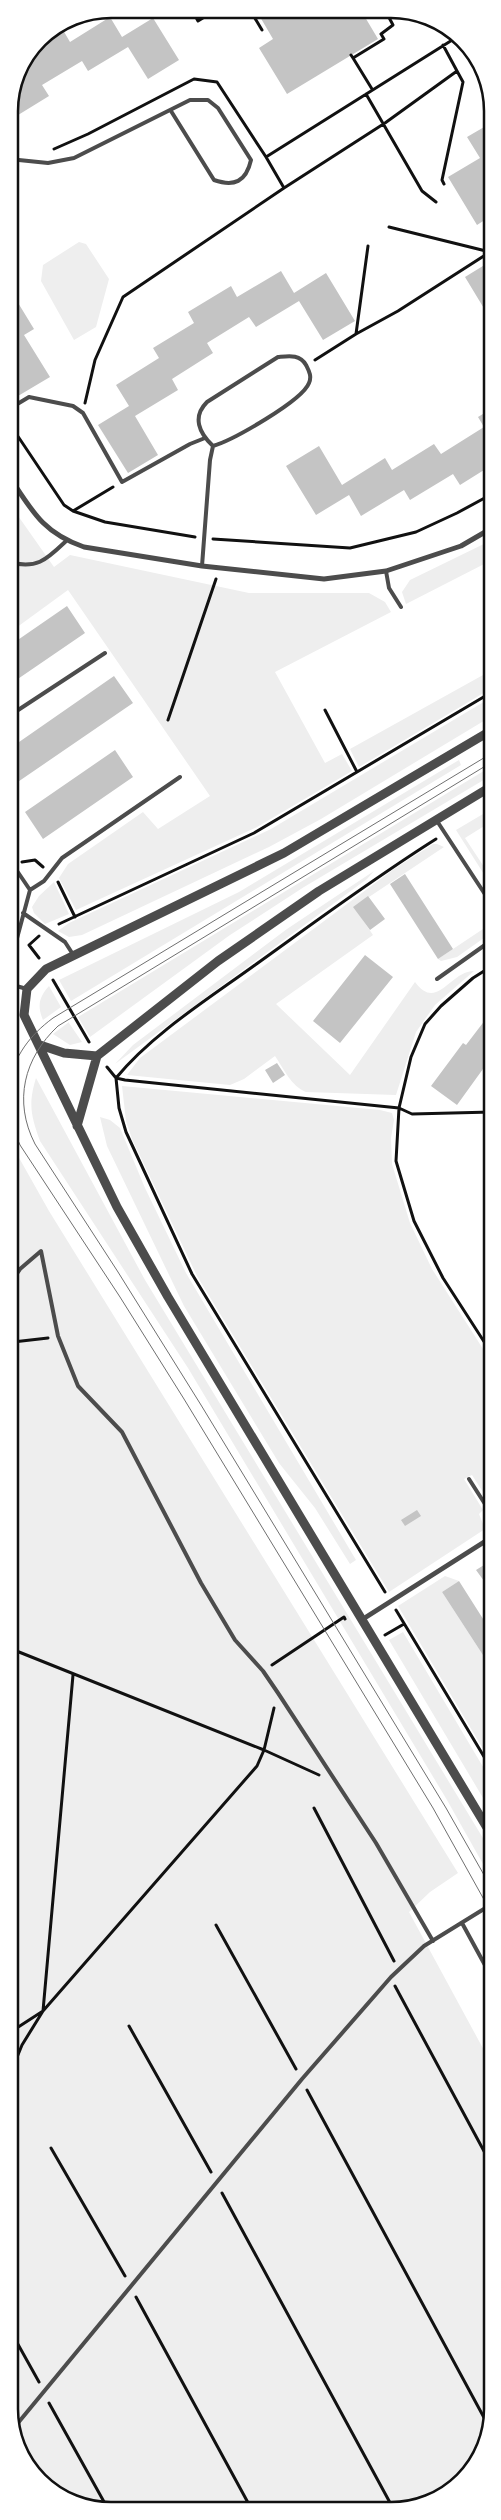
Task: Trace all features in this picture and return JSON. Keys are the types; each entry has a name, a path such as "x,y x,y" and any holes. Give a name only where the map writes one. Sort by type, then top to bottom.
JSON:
{"street":[{"path":"18,489 48,530 84,547 202,566 324,579 386,571 461,546 484,533"},
{"path":"483,1821 168,1296 118,1207 24,1015 27,989 46,970 284,853 484,735"},
{"path":"77,1126 97,1056 218,960 319,891 484,791"},
{"path":"40,1046 64,1053 97,1056"},
{"path":"363,1619 483,1543"}],"lane":[{"path":"18,160 48,163 74,158 190,100 208,100 218,108 251,160 248,171 239,181 226,184 214,180 171,111"},
{"path":"291,355 303,360 310,372 310,382 302,396 228,442 213,446 205,438 197,420 199,410 207,402 278,357 291,355"},
{"path":"18,403 28,397 72,406 83,413 122,482 190,444 205,438"},
{"path":"202,566 210,460 213,446"},
{"path":"18,565 39,564 66,540"},
{"path":"386,571 390,588 401,607"},
{"path":"18,710 104,653"},
{"path":"18,933 30,890 44,880 62,858 180,777"},
{"path":"436,819 484,891"},
{"path":"18,873 30,890"},
{"path":"23,913 64,942 74,956"},
{"path":"436,979 484,946"},
{"path":"18,986 27,989"},
{"path":"18,1272 41,1251 58,1336 78,1386 122,1432 201,1583 235,1640 263,1671 278,1693 376,1843 433,1940"},
{"path":"469,1479 483,1502"},
{"path":"18,2423 302,2079 391,1978 433,1940 483,1910"},
{"path":"462,1923 483,1962"}],"path":[{"path":"255,18 262,30"},
{"path":"372,89 352,57 384,39 381,34 393,25 389,18"},
{"path":"266,157 451,40"},
{"path":"443,45 463,82 442,180 444,184"},
{"path":"83,413 95,360 123,297 382,124 457,71"},
{"path":"50,150 88,134 194,78 217,82 284,188"},
{"path":"366,94 422,192 436,202"},
{"path":"389,227 484,250"},
{"path":"356,334 368,246"},
{"path":"306,366 484,256"},
{"path":"18,436 64,505 73,511 105,522 204,538 350,548 416,532 457,514 484,499"},
{"path":"73,511 109,489"},
{"path":"168,720 216,584 217,568"},
{"path":"483,1756 192,1274 126,1132 119,1108 116,1078 97,1056 29,945 46,930 254,833 484,697"},
{"path":"325,710 357,772"},
{"path":"116,1078 136,1055 206,1000 392,866 445,833"},
{"path":"483,1341 443,1278 414,1221 396,1161 399,1108 411,1057 425,1024 447,1001 484,971"},
{"path":"116,1078 399,1108 412,1114 484,1112"},
{"path":"18,1341 58,1336"},
{"path":"263,1671 344,1617 348,1625"},
{"path":"376,1641 404,1624"},
{"path":"18,1652 264,1750 335,1782"},
{"path":"43,2011 73,1674"},
{"path":"18,2056 22,2045 43,2011 257,1766 264,1750 278,1693"},
{"path":"314,1808 399,1970"},
{"path":"216,1925 302,2079 483,2416"},
{"path":"391,1978 483,2149"},
{"path":"18,2028 43,2011"},
{"path":"129,2026 390,2502"},
{"path":"51,2148 131,2287 248,2502"},
{"path":"18,2345 104,2502"}],"shaded area":[{"path":"79,242 86,244 109,279 96,327 74,340 41,281 43,265"},
{"path":"18,516 54,567 70,555 249,593 369,593 385,602 391,612 275,672 325,763 342,754 352,771 257,827 76,910 59,878 68,864 143,812 158,829 210,796 68,590 18,626"},
{"path":"484,544 484,564 406,604 402,592 410,580"},
{"path":"484,675 484,693 359,767 350,749"},
{"path":"484,702 484,721 321,819 269,847 82,935 69,937 58,931 69,923 271,829"},
{"path":"459,760 461,765 71,1001 59,980 239,892"},
{"path":"484,771 484,780 304,887 230,935 90,1037 78,1017"},
{"path":"484,815 484,826 465,838 484,866 484,874 456,830"},
{"path":"433,844 444,847 354,907 373,935 276,1004 350,1075 415,982 423,990 430,993 437,992 465,973 474,971 435,1005 416,1032 396,1095 306,1092 296,1086 275,1056 244,1079 230,1085 127,1075 140,1058 394,869"},
{"path":"374,871 367,879 115,1064 133,1045 287,929"},
{"path":"54,882 69,914 45,924 34,913 32,907 39,896"},
{"path":"484,929 484,938 457,957 441,961 438,959"},
{"path":"49,986 61,1007 43,1020 40,1002"},
{"path":"69,1022 82,1042 70,1045 53,1034"},
{"path":"36,1078 145,1280 483,1839 483,1864 447,1800 188,1368 40,1141 34,1124 31,1103"},
{"path":"122,1086 380,1110 392,1113 394,1120 391,1138 392,1164 410,1223 432,1269 483,1350 483,1493 472,1475 464,1479 483,1510 479,1514 483,1530 389,1592 197,1276 132,1139 126,1121"},
{"path":"100,1117 110,1120 120,1128 145,1188 186,1273 356,1560 350,1564 315,1508 279,1463 184,1306 107,1146"},
{"path":"18,1156 49,1211 458,1873 430,1892 409,1912 483,2049 483,2421 471,2456 460,2471 442,2487 420,2498 402,2502 105,2502 93,2501 64,2490 49,2479 33,2461 22,2439 18,2421"},
{"path":"445,1576 459,1581 442,1592 483,1656 483,1749 398,1606"},
{"path":"403,1632 483,1767 483,1798 389,1640"}],"building":[{"path":"108,18 111,18 122,37 153,18 179,60 148,79 128,47 88,71 82,61 42,85 49,96 18,115 18,99 21,87 27,69 37,54 49,41 63,30 70,42"},
{"path":"261,18 366,18 378,39 287,94 259,48 273,39"},
{"path":"484,127 484,221 477,225 448,177 480,158 467,137"},
{"path":"484,265 484,308 465,277"},
{"path":"281,271 294,293 326,273 355,321 323,340 299,301 256,327 249,317 207,343 213,353 172,379 178,390 135,416 158,455 128,473 98,425 129,406 116,385 159,358 153,348 194,323 188,312 231,286 237,297"},
{"path":"18,303 34,329 24,335 50,377 18,396"},
{"path":"484,413 484,427 478,417"},
{"path":"484,427 484,470 460,485 453,474 410,500 404,490 361,516 349,495 316,515 286,466 319,446 342,485 385,458 392,470 434,444 441,454"},
{"path":"67,606 85,633 18,679 18,640"},
{"path":"114,676 133,703 18,782 18,743"},
{"path":"115,750 133,777 43,839 25,812"},
{"path":"405,874 453,949 438,959 390,884"},
{"path":"368,896 385,919 370,930 353,907"},
{"path":"365,955 393,977 340,1043 313,1021"},
{"path":"484,1022 484,1068 457,1105 431,1086 463,1043 466,1045"},
{"path":"277,1063 285,1075 273,1083 265,1070"},
{"path":"417,1510 421,1516 405,1526 401,1520"},
{"path":"483,1565 483,1580 476,1570"},
{"path":"459,1581 483,1619 483,1656 442,1592"}],"tram line":[{"path":"18,1057 30,1039 53,1018 484,758"},
{"path":"483,1874 446,1808 201,1405 35,1144 28,1128 24,1096 30,1066 46,1038 58,1026 484,767"},
{"path":"18,1140 184,1399 433,1808 483,1898"}]}
